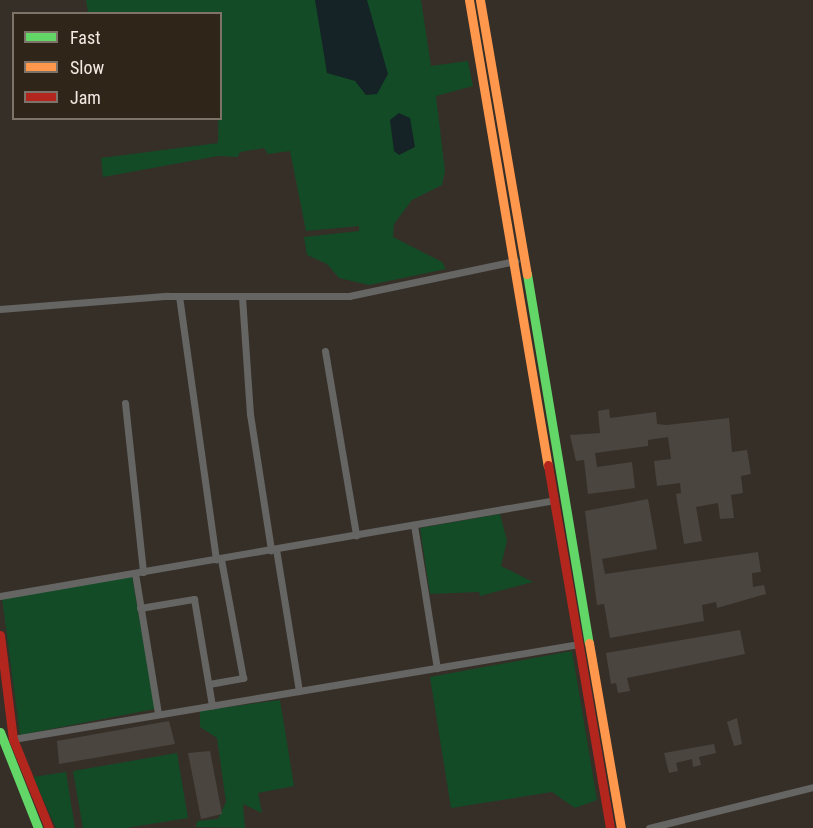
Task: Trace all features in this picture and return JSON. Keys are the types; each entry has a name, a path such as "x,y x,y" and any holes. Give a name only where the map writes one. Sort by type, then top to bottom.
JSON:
{"street":[{"path":"469,0 610,828"},
{"path":"480,0 621,828"},
{"path":"0,309 179,296 349,296 515,261"},
{"path":"179,296 219,559 243,678 209,684"},
{"path":"242,297 250,414 299,691"},
{"path":"326,351 356,535"},
{"path":"125,404 143,572"},
{"path":"0,596 555,500"},
{"path":"414,525 437,668"},
{"path":"135,573 158,714"},
{"path":"140,608 194,599 212,705"},
{"path":"0,635 13,739 49,828"},
{"path":"1,736 13,739 590,642"},
{"path":"1,736 38,828"},
{"path":"649,828 813,787"}],"green space":[{"path":"86,0 421,0 431,66 468,61 473,86 436,96 445,171 442,185 412,200 394,224 393,237 442,262 446,269 369,285 339,278 327,264 307,255 304,237 359,231 359,226 306,231 290,151 268,154 264,148 240,152 238,157 218,156 103,177 101,158 218,143 218,120 222,120 222,12 88,12"},
{"path":"500,514 507,541 501,566 533,582 480,596 479,592 430,594 420,528"},
{"path":"132,576 155,709 20,735 2,598"},
{"path":"572,651 597,800 575,808 552,792 451,808 430,677"},
{"path":"280,700 294,786 258,793 262,813 243,804 245,828 196,827 197,821 218,819 226,802 217,738 200,727 200,711"},
{"path":"177,753 188,818 126,828 83,828 73,771"},
{"path":"66,772 75,828 56,828 33,777"}],"shaded area":[{"path":"315,0 367,0 388,74 377,94 366,95 355,81 327,73"},
{"path":"399,113 410,118 415,147 399,155 394,151 390,120"}],"building":[{"path":"609,409 610,418 656,412 657,424 666,425 729,418 732,452 747,450 751,474 741,476 743,493 731,495 734,518 720,519 718,503 696,507 702,541 684,544 676,494 681,493 680,483 657,486 654,461 671,459 668,437 648,440 648,446 595,453 597,467 632,462 635,488 588,494 584,460 576,461 570,435 600,433 598,411"},
{"path":"648,499 657,549 602,559 605,574 758,552 761,572 752,573 753,587 764,585 766,594 717,608 716,602 702,605 704,621 610,638 604,604 597,605 585,511"},
{"path":"740,630 745,654 627,678 630,691 618,693 616,683 611,684 606,653"},
{"path":"737,718 742,744 734,746 727,722"},
{"path":"169,721 175,744 59,764 57,741"},
{"path":"714,744 716,753 699,757 701,765 693,767 692,759 676,763 678,771 669,773 664,753"},
{"path":"210,751 222,814 201,819 188,753"}],"traffic: fast":[{"path":"527,274 589,643"},
{"path":"0,732 38,828"}],"traffic: slow":[{"path":"469,0 548,465"},
{"path":"480,0 527,274"},
{"path":"589,643 621,828"}],"traffic: jam":[{"path":"548,465 610,828"},
{"path":"0,635 13,739 49,828"}]}
